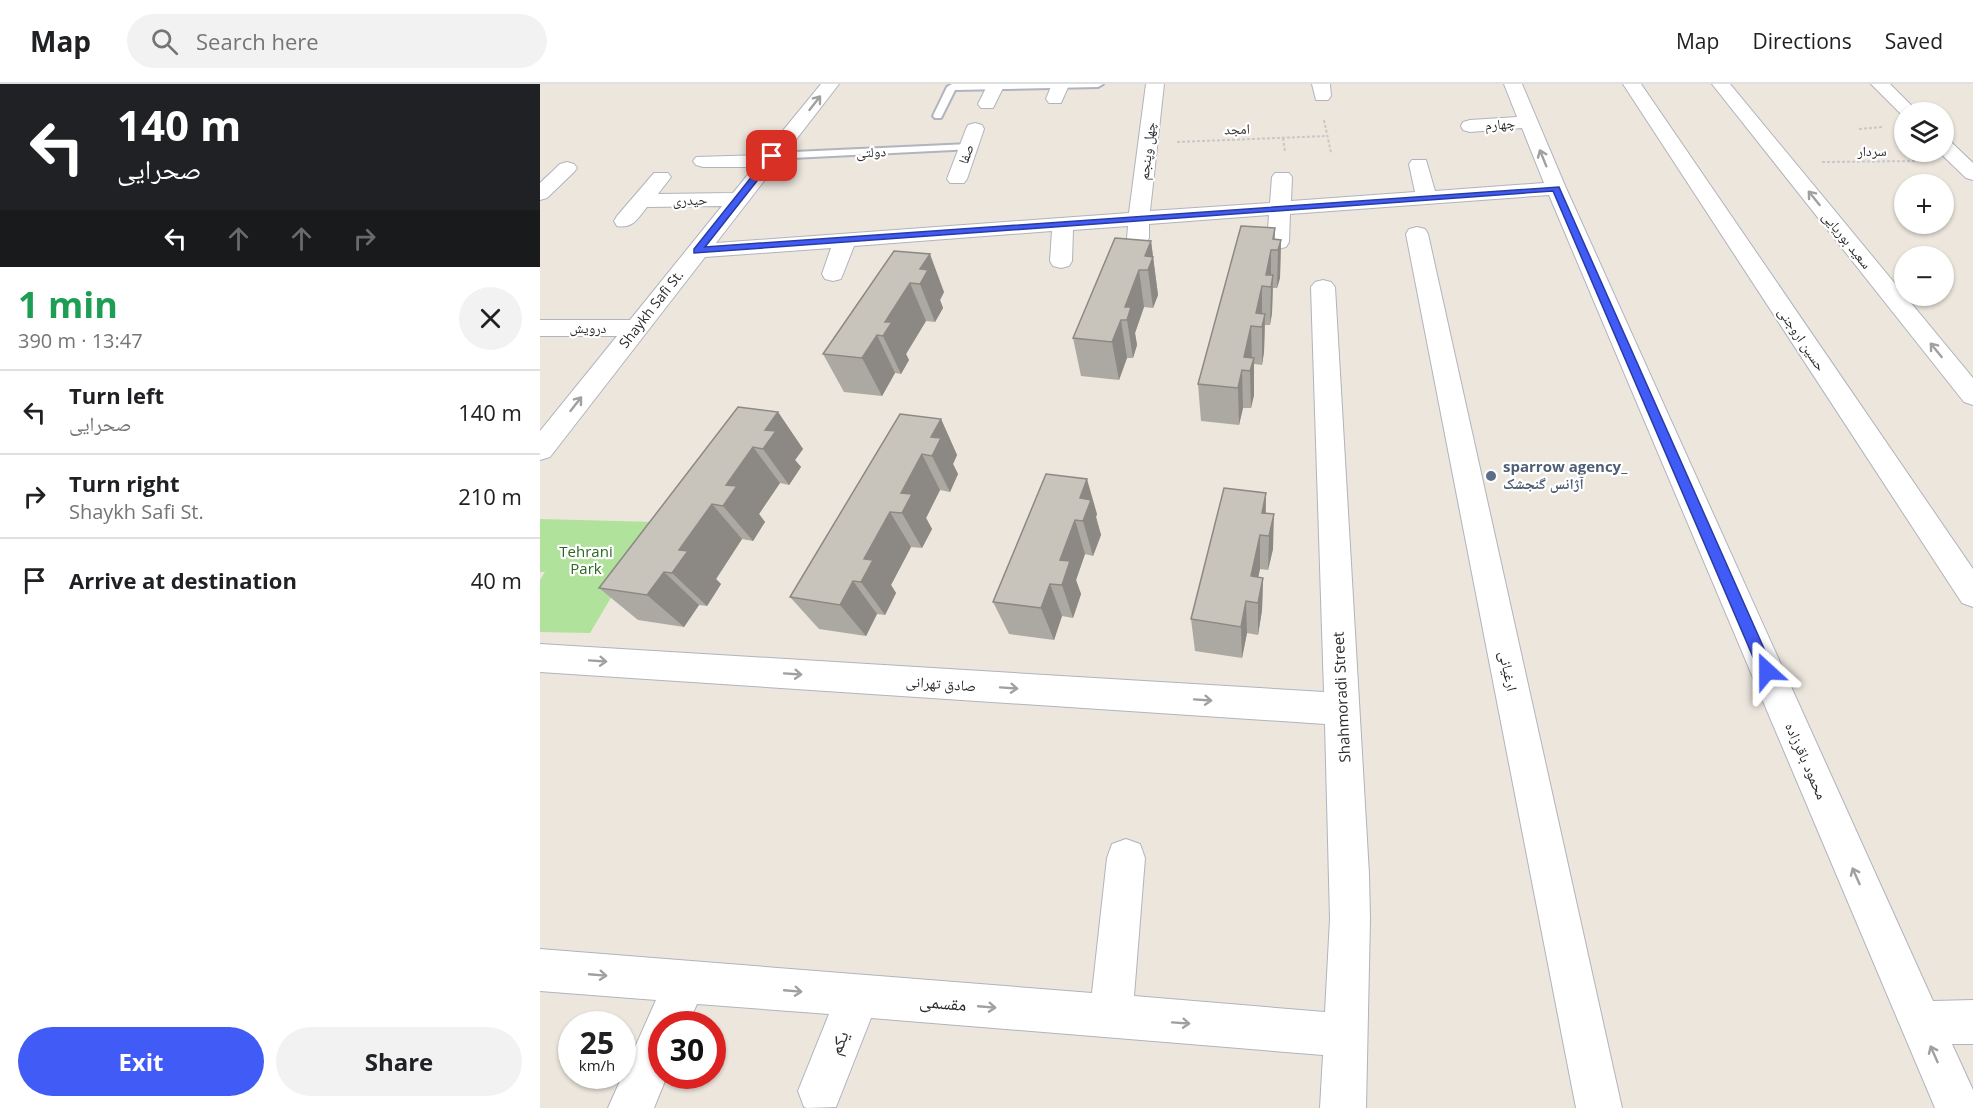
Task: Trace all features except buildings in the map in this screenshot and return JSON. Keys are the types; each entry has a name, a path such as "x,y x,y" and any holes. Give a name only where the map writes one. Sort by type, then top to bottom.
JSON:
{"street":[{"name":"Shaykh Safi St.","path":"540,450 830,84"},
{"name":"چهل وپنجم","path":"1138,258 1138,219 1155,84"},
{"name":"محمود باقرزاده","path":"1513,84 1556,188 1958,1108"},
{"name":"حسین اروجنی","path":"1632,84 1973,594"},
{"name":"سعید بوریایی","path":"1721,84 1973,396"},
{"path":"1880,84 1899,102"},
{"path":"987,105 995,86"},
{"name":"چهارم","path":"1480,144 1466,117 1529,122"},
{"name":"صفا","path":"957,179 972,138"},
{"path":"1954,156 1966,167"},
{"path":"704,161 770,159"},
{"path":"1419,164 1425,198"},
{"path":"540,194 567,168"},
{"path":"625,221 661,177"},
{"path":"1278,242 1282,177"},
{"path":"698,251 845,240 934,225 1063,224 1556,188"},
{"name":"حیدری","path":"641,201 739,199"},
{"path":"1061,261 1063,224"},
{"path":"929,256 934,225"},
{"name":"ارغیانی","path":"1417,234 1599,1108"},
{"path":"834,274 845,240"},
{"name":"Shahmoradi Street","path":"1323,286 1350,919 1343,1108"},
{"name":"درویش","path":"540,328 637,328"},
{"name":"صادق تهرانی","path":"540,657 1342,710"},
{"path":"1111,1017 1126,858"},
{"name":"مقسمی","path":"540,970 1347,1035"},
{"path":"673,1011 685,982"},
{"name":"یکم","path":"820,1091 858,996"},
{"path":"1920,1023 1973,1022"},
{"path":"631,1108 648,1069"}],"lane":[{"path":"938,116 952,87 995,86 1058,92 1098,84"},
{"name":"دولتی","path":"770,159 972,138"}],"path":[{"path":"1324,117 1331,153"},
{"name":"امجد","path":"1147,144 1327,136"},
{"path":"1283,138 1286,156"},
{"name":"سردار","path":"1785,163 1966,167"}],"green space":[{"name":"Tehrani Park","path":"540,519 656,522 590,633 540,632 540,580 545,572 540,572"}],"place":[{"name":"sparrow agency_ آژانس گنجشک","path":"1491,476"}],"route":[{"path":"772,156 698,251 1556,188 1767,671"}]}
